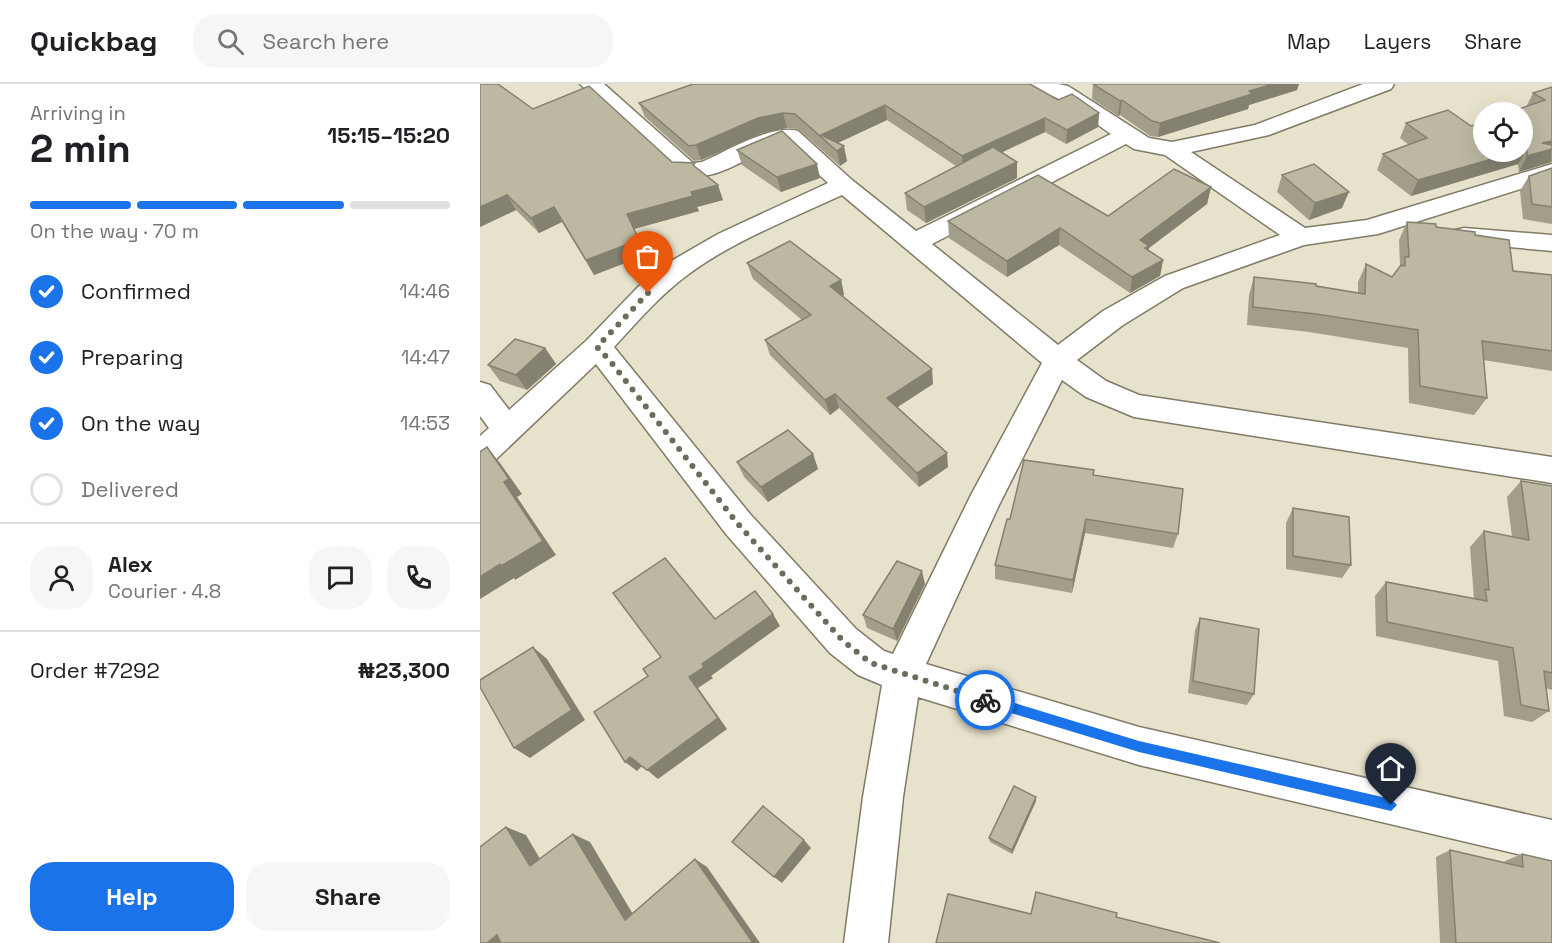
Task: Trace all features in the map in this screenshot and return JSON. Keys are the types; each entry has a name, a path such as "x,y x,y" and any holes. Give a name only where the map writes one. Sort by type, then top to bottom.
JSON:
{"street":[{"path":"591,84 687,170 706,169 780,137 790,136 844,185 1058,360 1096,389 1134,406 1552,470"},
{"path":"1001,84 1041,86 1060,91 1142,144 1172,149 1261,130 1379,84"},
{"path":"915,243 1126,135"},
{"path":"1172,149 1300,237"},
{"path":"866,943 883,797 902,675 982,505 1058,360 1113,318 1174,282 1300,237 1369,228 1552,171"},
{"path":"480,455 597,347 648,293 682,266 727,240 844,185"},
{"path":"1369,228 1552,243"},
{"path":"597,347 738,524 843,641 871,663 902,675 1139,746 1552,841"},
{"path":"480,393 507,430"}],"building":[{"path":"480,84 498,84 533,109 589,86 672,162 695,163 693,165 718,185 691,192 693,196 627,214 639,240 586,260 554,207 531,218 507,195 480,207"},
{"path":"693,84 1030,84 1058,100 1072,94 1099,113 1067,130 1045,118 962,156 885,105 821,135 844,146 837,151 795,114 783,113 758,118 689,146 639,103"},
{"path":"1093,84 1273,84 1249,91 1252,94 1160,123 1152,121 1122,100 1120,101"},
{"path":"1552,87 1552,141 1542,143 1552,145 1552,149 1533,154 1533,104 1545,100 1533,93"},
{"path":"1448,110 1473,125 1473,162 1482,162 1418,180 1383,154 1427,138 1406,123"},
{"path":"782,131 817,164 777,177 737,150"},
{"path":"993,147 1017,162 924,207 905,193"},
{"path":"1314,164 1349,192 1315,203 1282,175"},
{"path":"1552,168 1552,207 1532,204 1529,176"},
{"path":"1174,169 1211,187 1140,240 1149,246 1145,248 1163,260 1132,277 1060,228 1007,261 948,221 1038,175 1108,216"},
{"path":"1407,222 1436,224 1436,227 1475,232 1475,235 1509,240 1513,271 1552,275 1552,351 1482,341 1487,398 1420,386 1418,330 1253,307 1254,277 1316,284 1316,286 1365,294 1366,264 1392,277 1401,265 1405,266 1405,257 1409,257"},
{"path":"790,241 841,280 830,286 932,369 887,398 947,453 917,473 835,394 825,400 765,340 811,315 747,263"},
{"path":"515,339 545,348 516,375 488,365"},
{"path":"788,430 813,454 761,487 737,462"},
{"path":"487,447 509,479 504,482 543,541 480,577 480,452"},
{"path":"1024,460 1094,470 1093,475 1183,489 1178,534 1086,519 1073,580 995,565 1007,519 1010,519"},
{"path":"1521,481 1552,486 1552,673 1544,671 1549,711 1521,705 1513,648 1387,622 1386,582 1487,601 1485,589 1489,590 1484,531 1529,540"},
{"path":"1293,508 1349,517 1351,565 1293,556"},
{"path":"665,558 715,619 755,591 773,614 702,664 704,667 689,677 718,718 647,770 630,757 625,762 594,712 648,676 643,669 661,657 613,593"},
{"path":"897,561 922,571 893,629 863,615"},
{"path":"1200,618 1259,629 1254,694 1193,681"},
{"path":"533,647 572,710 514,748 480,687 480,680"},
{"path":"1014,786 1036,797 1012,850 989,838"},
{"path":"763,806 804,840 774,877 732,842"},
{"path":"506,827 530,866 573,834 625,920 695,859 753,943 501,943 497,935 487,943 480,943 480,847"},
{"path":"1450,850 1523,867 1522,854 1552,861 1552,943 1456,943"},
{"path":"1036,892 1117,913 1116,917 1220,943 936,943 948,894 1031,914"}],"way so far":[{"path":"648,293 597,347 738,524 843,641 871,663 902,675 985,700"}],"route":[{"path":"985,700 1139,746 1391,805"}]}
